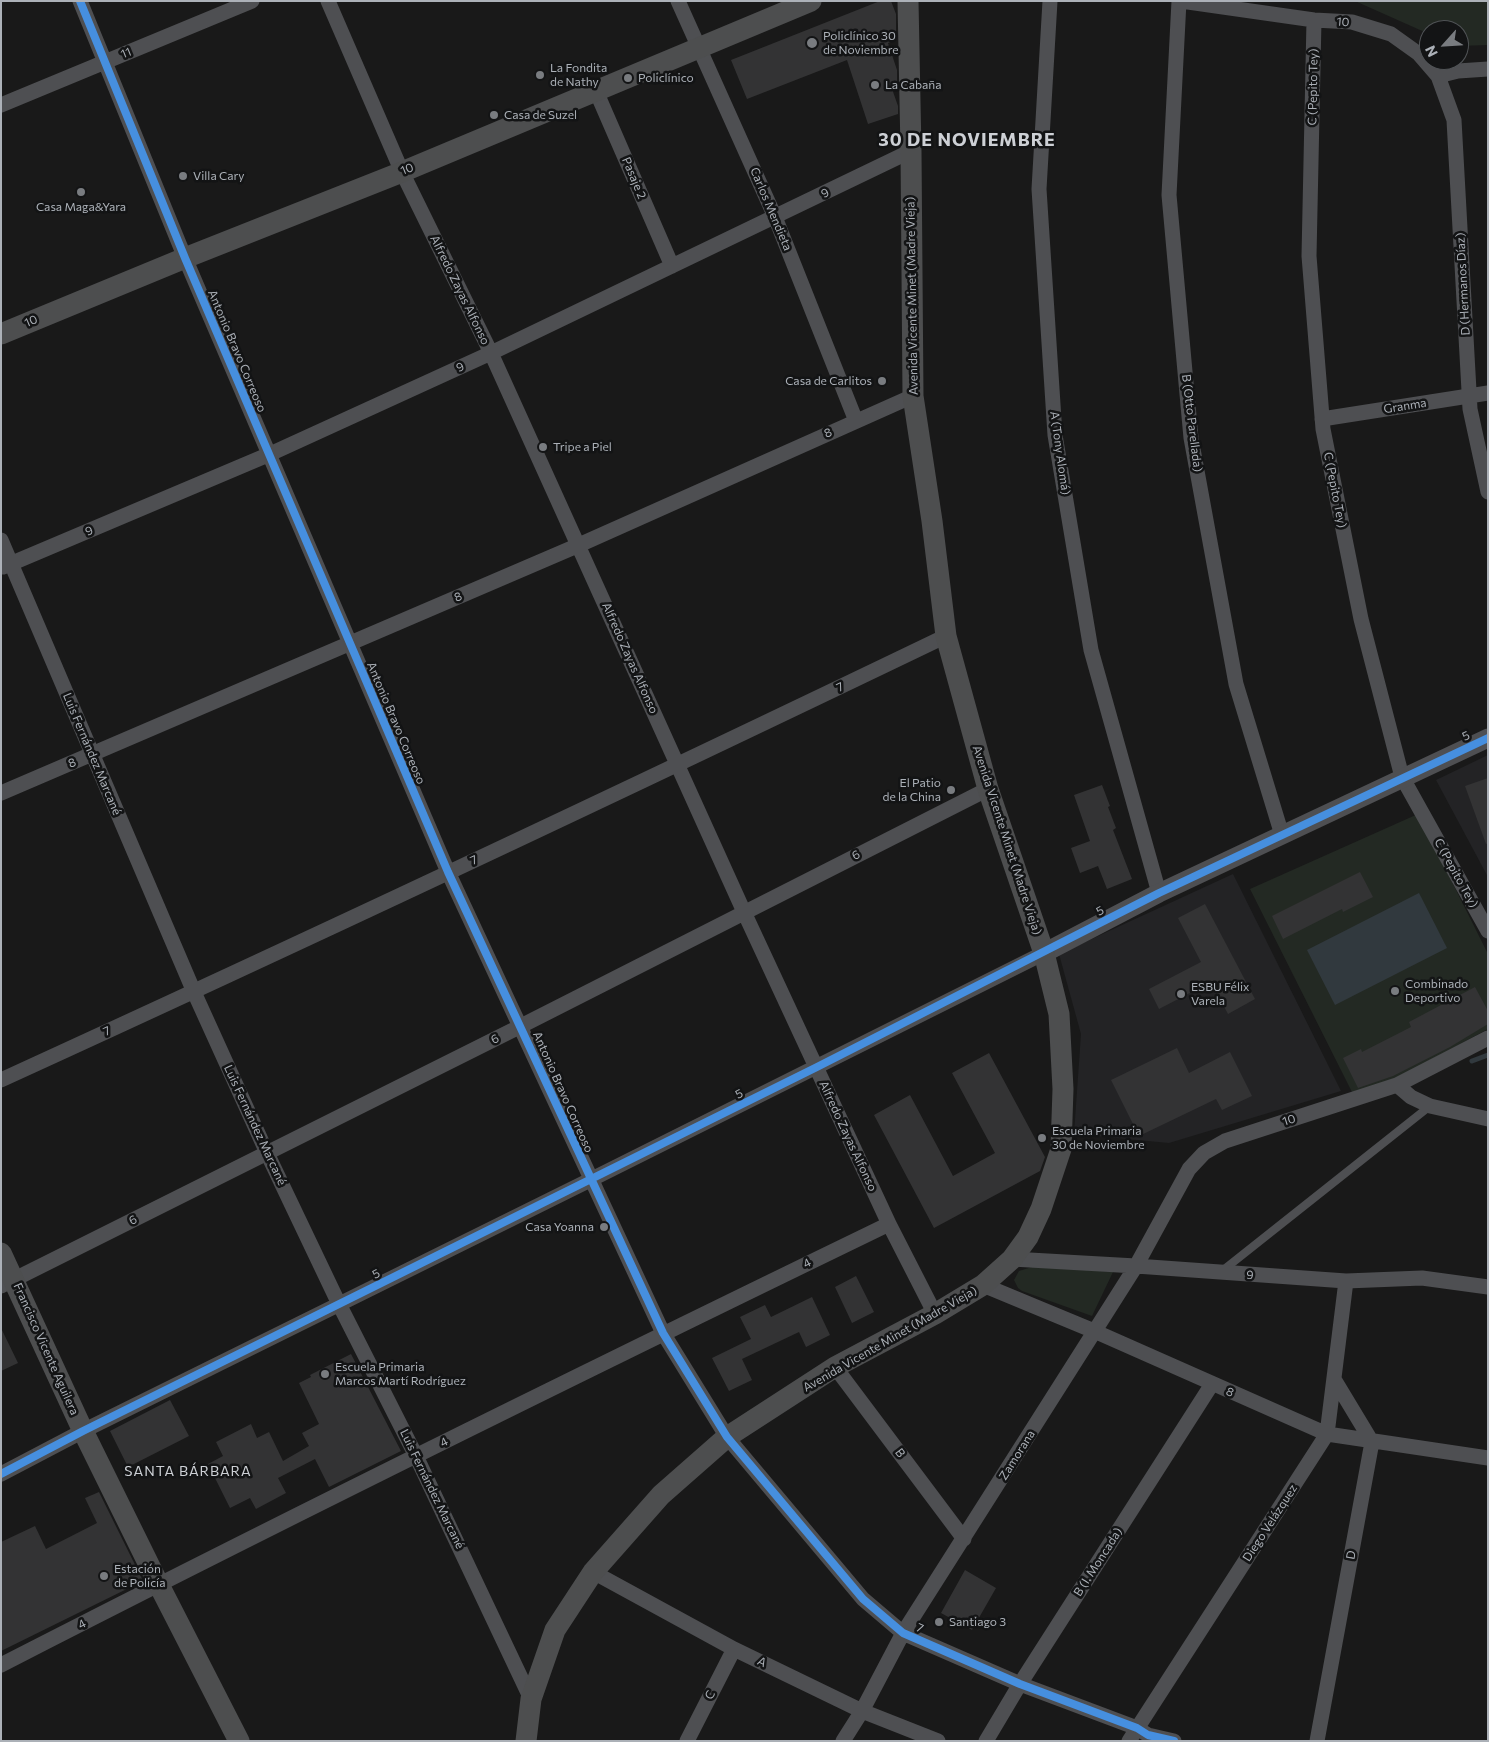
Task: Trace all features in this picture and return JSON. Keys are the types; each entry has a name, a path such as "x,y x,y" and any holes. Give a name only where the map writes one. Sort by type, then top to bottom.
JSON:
{"main road":[{"name":"10","path":"1,334 185,258 402,172 811,1"},
{"name":"Avenida Vicente Minet (Madre Vieja)","path":"526,1741 532,1700 555,1630 593,1572 660,1495 727,1437 835,1367 935,1314 983,1285 1012,1259 1028,1237 1041,1209 1061,1149 1063,1090 1060,1014 1044,952 988,788 946,636 932,521 913,396 908,1"},
{"name":"Francisco Vicente Aguilera","path":"1,1253 8,1283 239,1741"}],"street":[{"name":"Antonio Bravo Correoso","path":"80,1 185,258 448,872 663,1334 727,1437"},
{"name":"11","path":"1,105 252,1"},
{"name":"Alfredo Zayas Alfonso","path":"328,1 402,172 491,353 744,912 889,1224 935,1314"},
{"name":"Carlos Mendieta","path":"678,1 775,217 856,421"},
{"name":"A (Tony Alomá)","path":"1050,1 1039,189 1055,435 1091,650 1159,893"},
{"name":"10","path":"1180,1 1314,20 1352,22 1391,34 1419,54 1438,76"},
{"name":"B (Otto Parellada)","path":"1180,1 1169,195 1191,438 1236,684 1282,835"},
{"name":"C (Pepito Tey)","path":"1314,20 1309,256 1322,419 1361,619 1402,777 1488,931"},
{"path":"1438,76 1458,71 1488,69"},
{"name":"D (Hermanos Díaz)","path":"1438,76 1454,120 1470,409 1488,492"},
{"name":"Pasaje 2","path":"596,90 672,266"},
{"name":"9","path":"6,566 270,454 491,353 911,152"},
{"name":"Granma","path":"1322,419 1488,393"},
{"name":"8","path":"1,793 579,545 913,396"},
{"name":"Luis Fernández Marcané","path":"1,540 6,566 92,755 194,992 267,1153 416,1456 532,1700"},
{"name":"7","path":"1,1080 194,992 678,765 946,636"},
{"name":"5","path":"1,1474 83,1431 817,1067 1159,893 1488,738"},
{"name":"6","path":"8,1283 521,1026 988,788"},
{"name":"10","path":"1188,1169 1204,1153 1225,1141 1397,1085 1488,1038"},
{"path":"1397,1085 1411,1097 1430,1106 1488,1119"},
{"name":"Zamorana","path":"843,1741 862,1711 903,1633 1136,1266 1188,1169"},
{"name":"4","path":"1,1666 159,1584 416,1456 889,1224"},
{"name":"9","path":"1012,1259 1346,1281 1422,1278 1488,1287"},
{"name":"Diego Velázquez","path":"1140,1736 1327,1434 1346,1281"},
{"name":"8","path":"983,1285 1094,1331 1327,1434 1488,1458"},
{"name":"B","path":"835,1367 964,1539"},
{"path":"1334,1379 1372,1442"},
{"name":"B (I. Moncada)","path":"986,1741 1020,1684 1212,1384"},
{"name":"7","path":"727,1437 863,1599 903,1633 1140,1736 1174,1741"},
{"name":"D","path":"1317,1741 1372,1442"},
{"name":"A","path":"593,1572 734,1649 862,1711 938,1741"},
{"name":"C","path":"687,1741 734,1649"}],"lane":[{"path":"1220,1273 1430,1106"}],"shaded area":[{"path":"1355,1 1488,1 1488,45 1469,46 1469,20 1419,20 1419,30"},
{"path":"1488,755 1488,877 1436,780"},
{"name":"Combinado Deportivo","path":"1418,814 1488,954 1488,1029 1395,1079 1354,1096 1250,889"},
{"name":"ESBU Félix Varela","path":"1233,874 1341,1091 1169,1143 1074,1134 1081,1034 1059,954"},
{"path":"1419,893 1447,948 1335,1005 1307,950"},
{"path":"1035,1266 1113,1272 1092,1316 1018,1288 1014,1280 1019,1271"}],"building":[{"path":"880,1 891,1 896,14 896,40 888,43 897,70 897,84 891,86 898,106 898,114 868,124 847,60 747,99 731,60"},
{"path":"1488,778 1488,843 1486,844 1465,786"},
{"path":"1102,785 1116,828 1113,830 1132,879 1107,889 1098,866 1080,873 1071,848 1090,841 1074,795"},
{"path":"1360,872 1373,897 1343,912 1342,909 1283,939 1272,916"},
{"path":"1205,904 1255,999 1228,1014 1211,982 1159,1009 1149,989 1201,962 1178,918"},
{"path":"1475,987 1488,1011 1488,1024 1450,1047 1393,1076 1358,1088 1343,1058 1361,1049 1362,1052 1411,1027 1409,1022"},
{"path":"1177,1048 1189,1073 1230,1052 1252,1096 1222,1110 1216,1099 1139,1136 1111,1080"},
{"path":"989,1053 1045,1157 1040,1171 934,1228 874,1115 910,1095 953,1176 995,1153 952,1073"},
{"path":"856,1276 874,1312 852,1323 835,1287"},
{"path":"812,1297 830,1335 806,1347 799,1332 742,1359 752,1380 729,1391 712,1358 751,1339 740,1317 765,1305 771,1317"},
{"path":"1,1328 18,1363 1,1371"},
{"path":"351,1354 401,1451 329,1487 315,1459 278,1478 286,1493 256,1509 250,1498 230,1508 208,1464 223,1456 216,1442 251,1424 257,1438 269,1432 283,1461 309,1446 302,1433 319,1424 299,1383 311,1377 310,1375"},
{"path":"170,1400 189,1436 128,1467 110,1431"},
{"name":"Estación de Policía","path":"99,1492 143,1581 1,1651 1,1542 35,1526 46,1549 97,1523 85,1498"},
{"path":"965,1570 996,1588 972,1630 941,1613"}],"waterway":[{"path":"1472,1061 1488,1055"}],"cycle path":[{"path":"80,1 185,258 448,872 663,1333 727,1437 863,1599 903,1633 1020,1684 1137,1728 1148,1735 1174,1741"},
{"path":"1,1474 83,1431 817,1067 1159,893 1488,738"}],"place":[{"name":"Policlínico 30 de Noviembre","path":"812,43"},
{"name":"La Fondita de Nathy","path":"540,75"},
{"name":"Policlínico","path":"628,78"},
{"name":"La Cabaña","path":"875,85"},
{"name":"Casa de Suzel","path":"494,115"},
{"name":"Villa Cary","path":"183,176"},
{"name":"Casa Maga&Yara","path":"81,192"},
{"name":"Casa de Carlitos","path":"882,381"},
{"name":"Tripe a Piel","path":"543,447"},
{"name":"El Patio de la China","path":"951,790"},
{"name":"Combinado Deportivo","path":"1395,991"},
{"name":"ESBU Félix Varela","path":"1181,994"},
{"name":"Escuela Primaria 30 de Noviembre","path":"1042,1138"},
{"name":"Casa Yoanna","path":"604,1227"},
{"name":"Escuela Primaria Marcos Martí Rodríguez","path":"325,1374"},
{"name":"Estación de Policía","path":"104,1576"},
{"name":"Santiago 3","path":"939,1622"}],"district":[{"name":"30 DE NOVIEMBRE","path":"967,140"},
{"name":"SANTA BÁRBARA","path":"188,1471"}]}
